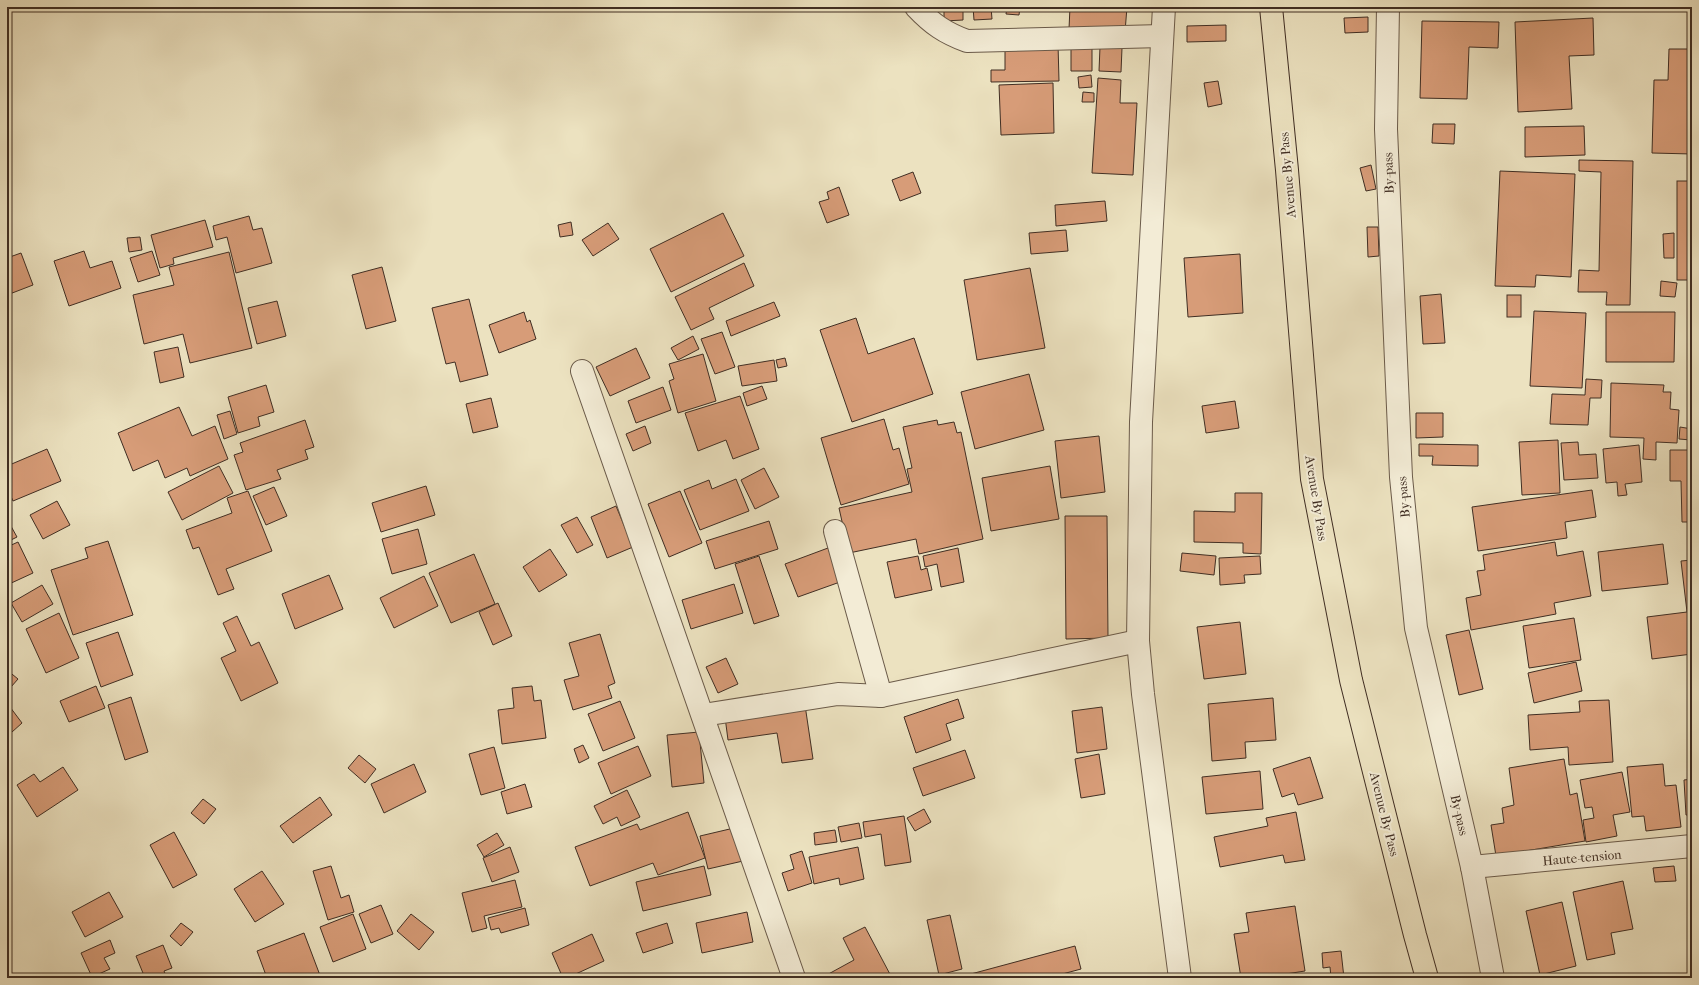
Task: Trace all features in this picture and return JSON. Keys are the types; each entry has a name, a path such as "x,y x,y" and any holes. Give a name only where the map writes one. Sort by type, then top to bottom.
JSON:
{"highway":[{"name":"Avenue By Pass","path":"1271,7 1288,178 1312,479 1351,680 1427,978"}],"street":[{"path":"916,7 927,19 947,34 967,41 1162,36"},
{"path":"1164,7 1141,422 1138,641 1143,694 1180,978"},
{"name":"By-pass","path":"1388,7 1386,129 1401,477 1416,628 1472,867 1493,978"},
{"path":"582,371 794,978"},
{"path":"835,531 881,696"},
{"path":"703,715 838,694 881,696 1138,641"},
{"name":"Haute-tension","path":"1472,867 1692,846"}],"building":[{"path":"944,7 963,7 963,20 944,21"},
{"path":"973,7 991,7 992,19 974,20"},
{"path":"1007,7 1020,7 1019,15 1006,14"},
{"path":"1070,7 1127,7 1125,32 1069,29"},
{"path":"1368,17 1368,32 1345,33 1344,18"},
{"path":"1593,18 1594,55 1569,56 1572,109 1518,112 1515,22"},
{"path":"1422,21 1499,22 1498,48 1469,47 1467,99 1420,98"},
{"path":"1226,25 1226,41 1187,42 1187,26"},
{"path":"1058,44 1059,81 991,82 991,70 1005,70 1005,45"},
{"path":"1071,45 1092,46 1092,71 1071,71"},
{"path":"1100,47 1122,48 1121,72 1099,71"},
{"path":"1669,49 1692,49 1692,154 1652,153 1654,80 1668,80"},
{"path":"1091,75 1092,87 1079,88 1078,77"},
{"path":"1098,78 1121,80 1120,103 1137,103 1133,175 1092,173"},
{"path":"1218,81 1222,104 1208,107 1204,83"},
{"path":"1053,83 1054,133 1001,135 999,85"},
{"path":"1083,92 1094,93 1094,102 1082,102"},
{"path":"1433,124 1455,124 1454,144 1432,143"},
{"path":"1584,126 1585,155 1525,157 1525,127"},
{"path":"1579,160 1633,161 1630,305 1606,305 1607,292 1578,292 1579,270 1599,271 1601,172 1579,171"},
{"path":"1371,165 1376,189 1366,191 1360,168"},
{"path":"1500,171 1575,174 1571,277 1536,275 1535,287 1495,286"},
{"path":"913,172 921,193 900,201 892,180"},
{"path":"1677,181 1692,181 1692,280 1677,280"},
{"path":"839,187 849,215 827,223 819,202 829,199 827,192"},
{"path":"1105,201 1107,221 1056,226 1055,205"},
{"path":"723,213 744,256 671,292 650,249"},
{"path":"249,216 253,230 262,228 272,263 236,273 227,237 216,240 213,226"},
{"path":"205,220 213,247 173,258 174,264 160,268 151,235"},
{"path":"571,222 573,235 560,237 558,225"},
{"path":"608,223 619,239 593,256 582,240"},
{"path":"1367,227 1378,227 1379,256 1368,257"},
{"path":"1066,230 1068,251 1031,254 1029,233"},
{"path":"1674,233 1674,258 1664,258 1663,234"},
{"path":"140,237 142,250 129,252 127,238"},
{"path":"84,251 90,268 112,261 121,288 69,306 54,261"},
{"path":"152,251 160,275 138,282 130,258"},
{"path":"229,252 252,348 190,363 183,334 144,344 133,295 174,285 169,267"},
{"path":"21,253 33,285 7,295 7,258"},
{"path":"1240,254 1243,313 1188,317 1184,258"},
{"path":"744,263 754,286 709,308 714,319 691,330 675,297"},
{"path":"382,267 396,321 366,329 352,275"},
{"path":"1030,268 1045,348 977,360 964,280"},
{"path":"1661,281 1677,283 1675,297 1660,296"},
{"path":"1441,294 1445,343 1423,344 1420,296"},
{"path":"1507,295 1521,295 1521,317 1507,317"},
{"path":"469,299 488,375 460,382 455,362 446,364 432,308"},
{"path":"277,301 286,336 257,344 248,308"},
{"path":"774,302 780,316 731,336 726,321"},
{"path":"1534,311 1586,313 1582,388 1530,386"},
{"path":"524,312 527,322 530,320 536,339 499,353 489,325"},
{"path":"1606,312 1675,312 1674,362 1606,362"},
{"path":"856,318 868,354 914,338 933,394 852,422 820,330"},
{"path":"722,332 735,367 715,374 701,339"},
{"path":"693,336 699,349 678,360 671,348"},
{"path":"178,347 184,377 160,383 154,352"},
{"path":"636,348 650,378 610,396 596,367"},
{"path":"703,354 716,401 678,413 669,381 674,379 669,364"},
{"path":"785,358 787,366 778,368 776,360"},
{"path":"774,360 777,381 742,386 738,366"},
{"path":"1029,374 1044,430 975,449 961,392"},
{"path":"1586,379 1602,380 1601,398 1590,398 1588,425 1550,424 1552,394 1585,395"},
{"path":"1611,383 1664,385 1663,392 1671,392 1670,409 1679,410 1677,443 1656,442 1656,460 1643,459 1644,438 1610,437"},
{"path":"266,385 274,412 258,417 260,426 238,433 228,397"},
{"path":"762,386 767,399 747,406 743,393"},
{"path":"663,387 671,410 636,423 628,401"},
{"path":"740,396 759,449 733,459 726,440 698,451 685,413"},
{"path":"491,398 498,427 473,433 466,404"},
{"path":"1235,401 1239,428 1206,433 1202,406"},
{"path":"179,407 192,436 215,426 228,459 190,476 187,468 165,478 158,460 133,471 118,433"},
{"path":"230,411 237,434 224,439 217,415"},
{"path":"1416,413 1443,413 1443,437 1416,438"},
{"path":"884,419 893,450 899,448 909,484 841,505 821,438"},
{"path":"305,420 314,447 305,450 308,459 277,470 281,479 246,490 234,455 243,452 240,443"},
{"path":"937,420 938,425 954,422 957,433 961,432 983,539 919,554 916,539 849,553 839,508 912,492 907,469 912,468 903,427"},
{"path":"645,426 651,443 633,451 626,434"},
{"path":"1680,427 1692,429 1691,440 1679,439"},
{"path":"1099,436 1105,492 1061,498 1055,441"},
{"path":"1558,440 1560,493 1522,495 1519,442"},
{"path":"1578,442 1579,455 1596,454 1598,478 1564,480 1561,443"},
{"path":"1419,444 1478,445 1478,466 1432,465 1433,456 1419,456"},
{"path":"1639,445 1642,482 1625,484 1627,495 1618,496 1617,482 1606,483 1603,449"},
{"path":"47,449 61,481 13,501 7,487 7,466"},
{"path":"1670,450 1692,450 1692,522 1682,522 1681,481 1670,481"},
{"path":"219,466 233,493 182,520 168,492"},
{"path":"1050,466 1059,519 991,531 982,478"},
{"path":"764,468 779,497 755,509 741,480"},
{"path":"736,479 749,511 700,530 684,490 709,480 712,489"},
{"path":"426,486 435,515 381,532 372,503"},
{"path":"274,487 287,516 266,525 253,496"},
{"path":"1592,490 1596,517 1565,522 1567,538 1478,551 1472,507"},
{"path":"248,491 272,551 226,569 234,589 218,595 199,547 193,549 186,530 232,513 227,498"},
{"path":"680,491 702,543 669,557 648,504"},
{"path":"1235,493 1262,493 1261,554 1243,553 1243,543 1194,542 1194,511 1235,512"},
{"path":"57,501 70,525 43,539 30,515"},
{"path":"616,506 633,547 607,558 591,517"},
{"path":"1065,516 1107,516 1108,638 1066,639"},
{"path":"577,517 593,545 577,553 561,525"},
{"path":"7,519 17,537 7,542"},
{"path":"769,521 778,549 715,569 706,541"},
{"path":"418,529 427,564 392,574 382,539"},
{"path":"108,541 133,615 73,635 51,570 88,558 85,548"},
{"path":"18,542 33,573 7,585 7,547"},
{"path":"1555,542 1557,556 1583,551 1591,596 1554,603 1556,614 1471,630 1466,598 1481,595 1477,571 1485,570 1483,555"},
{"path":"1663,544 1668,584 1602,591 1598,552"},
{"path":"828,548 840,582 798,597 785,564"},
{"path":"958,548 964,582 941,587 937,564 925,567 923,556"},
{"path":"550,549 567,575 539,592 523,567"},
{"path":"1182,553 1216,556 1214,575 1180,571"},
{"path":"474,554 495,604 451,623 429,573"},
{"path":"759,556 779,616 754,624 735,564"},
{"path":"918,556 921,570 927,568 932,590 895,598 887,562"},
{"path":"1260,556 1261,574 1244,575 1245,583 1220,585 1219,558"},
{"path":"1692,560 1692,654 1652,659 1647,617 1687,612 1681,561"},
{"path":"329,575 343,609 295,629 282,594"},
{"path":"424,576 438,606 394,628 380,598"},
{"path":"734,584 743,613 691,629 682,600"},
{"path":"42,585 53,604 22,622 11,603"},
{"path":"498,603 512,636 493,645 479,612"},
{"path":"59,613 79,658 46,673 26,629"},
{"path":"237,616 251,646 259,642 278,683 241,701 221,658 236,651 223,623"},
{"path":"1574,618 1581,660 1529,668 1523,626"},
{"path":"1240,622 1246,674 1204,679 1197,627"},
{"path":"1469,630 1483,689 1459,695 1446,635"},
{"path":"118,632 133,675 101,687 86,643"},
{"path":"600,634 615,683 608,686 612,698 573,710 564,680 579,676 569,643"},
{"path":"726,658 738,684 718,693 706,667"},
{"path":"1576,662 1582,691 1534,703 1528,673"},
{"path":"7,670 18,679 11,687 7,683"},
{"path":"96,686 105,708 69,722 60,701"},
{"path":"532,686 534,701 541,700 546,738 502,744 498,710 514,708 512,688"},
{"path":"131,697 148,752 125,760 108,705"},
{"path":"1273,698 1276,740 1245,742 1246,758 1212,761 1208,704"},
{"path":"958,699 964,718 946,724 951,740 916,753 904,717"},
{"path":"1609,700 1613,762 1569,765 1568,747 1530,750 1528,715 1580,712 1579,701"},
{"path":"620,701 635,738 603,751 588,714"},
{"path":"805,705 813,759 782,763 777,733 728,740 725,717"},
{"path":"10,707 22,723 12,732 7,726 7,710"},
{"path":"1102,707 1107,749 1077,753 1072,711"},
{"path":"699,732 704,783 672,787 667,735"},
{"path":"583,745 589,758 579,763 574,749"},
{"path":"638,746 651,776 611,794 598,763"},
{"path":"494,747 505,788 481,795 469,754"},
{"path":"965,750 975,778 923,796 913,768"},
{"path":"1099,754 1105,794 1081,798 1075,759"},
{"path":"359,755 376,769 365,783 348,768"},
{"path":"1310,757 1323,798 1298,805 1294,793 1282,797 1273,769"},
{"path":"1564,759 1570,795 1577,793 1585,841 1496,856 1491,825 1504,823 1502,808 1514,805 1509,768"},
{"path":"414,764 426,792 384,813 371,784"},
{"path":"1663,764 1665,786 1676,785 1681,827 1646,831 1644,816 1632,817 1627,767"},
{"path":"63,767 78,790 37,817 17,785 34,774 40,782"},
{"path":"1260,771 1263,809 1206,814 1202,777"},
{"path":"1622,772 1630,812 1613,815 1617,836 1586,842 1583,820 1594,818 1592,807 1585,808 1580,780"},
{"path":"1692,779 1692,815 1686,815 1684,780"},
{"path":"525,784 532,807 507,814 501,792"},
{"path":"627,790 640,817 621,826 617,817 603,824 594,806"},
{"path":"320,797 332,815 293,843 280,826"},
{"path":"203,799 216,809 204,824 191,813"},
{"path":"924,809 931,822 915,831 907,818"},
{"path":"688,812 705,858 658,875 653,863 590,886 575,847 637,824 640,830"},
{"path":"1296,812 1305,860 1285,863 1283,855 1220,867 1214,837 1268,826 1266,818"},
{"path":"904,816 911,862 885,866 881,834 865,837 863,822"},
{"path":"859,823 862,838 841,842 838,827"},
{"path":"734,828 743,861 708,869 700,836"},
{"path":"835,830 837,842 815,845 814,833"},
{"path":"174,832 197,875 173,888 150,845"},
{"path":"497,833 504,845 484,857 477,845"},
{"path":"510,847 519,872 492,882 483,858"},
{"path":"858,847 864,879 840,885 839,878 814,884 809,857"},
{"path":"802,851 812,883 788,891 782,873 794,869 790,855"},
{"path":"331,866 341,898 349,895 354,912 328,920 313,871"},
{"path":"704,866 711,895 643,911 636,882"},
{"path":"1674,866 1676,881 1655,882 1653,868"},
{"path":"262,871 284,904 255,922 234,889"},
{"path":"515,880 522,907 484,916 487,928 472,932 462,893"},
{"path":"1623,881 1633,929 1611,933 1615,954 1587,960 1573,892"},
{"path":"109,892 123,917 85,937 72,912"},
{"path":"1562,902 1576,966 1540,975 1526,911"},
{"path":"381,905 393,934 371,943 359,914"},
{"path":"1295,906 1305,971 1260,978 1241,978 1234,934 1249,932 1246,913"},
{"path":"525,908 529,925 501,933 499,928 491,930 488,918"},
{"path":"747,912 753,942 702,953 696,923"},
{"path":"353,914 366,949 333,962 320,927"},
{"path":"411,914 434,932 419,950 397,931"},
{"path":"950,915 962,969 939,975 927,920"},
{"path":"181,923 193,932 181,946 170,936"},
{"path":"667,923 673,943 643,953 636,933"},
{"path":"865,927 892,978 824,978 823,977 854,960 843,938"},
{"path":"304,933 321,978 267,978 257,951"},
{"path":"592,934 604,961 567,978 563,978 552,953"},
{"path":"110,940 115,953 104,958 110,969 92,977 81,953"},
{"path":"163,945 172,968 164,971 167,978 145,978 136,956"},
{"path":"1075,946 1081,969 1055,976 1056,978 956,978"},
{"path":"1341,951 1344,978 1331,978 1330,967 1323,968 1322,953"}]}
